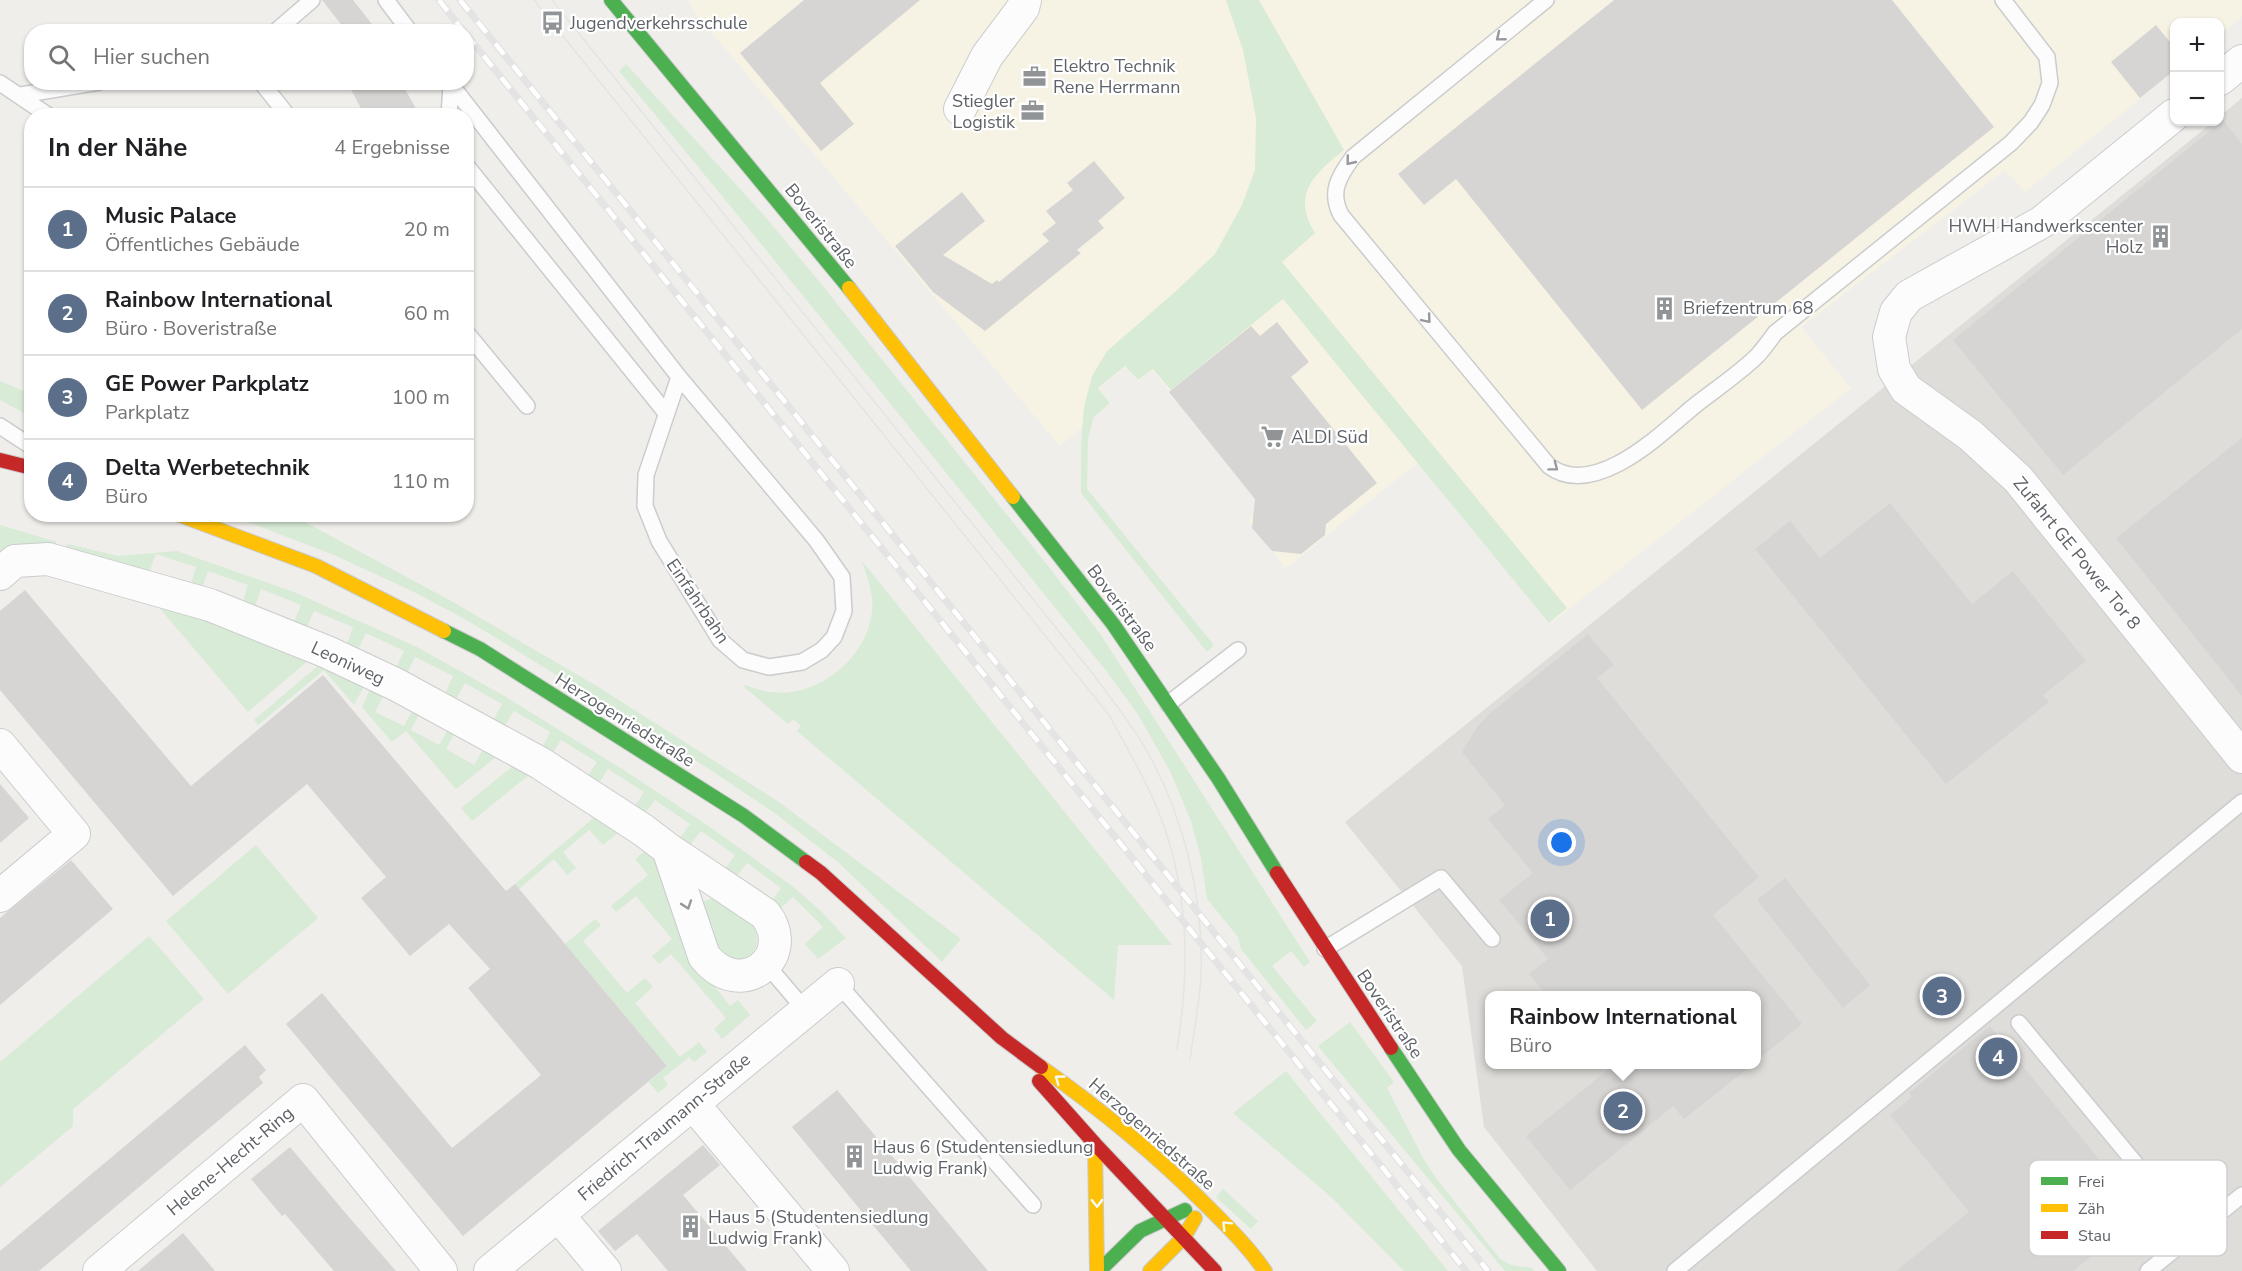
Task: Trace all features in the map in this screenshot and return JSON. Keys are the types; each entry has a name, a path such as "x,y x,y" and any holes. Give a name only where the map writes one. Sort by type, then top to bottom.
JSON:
{"street":[{"name":"Boveristraße","path":"611,0 623,7 821,253 1113,624 1218,778 1325,949 1459,1150 1559,1271"},
{"path":"960,110 987,56 1023,8 1025,0"},
{"path":"2224,76 2242,61"},
{"name":"Zufahrt GE Power Tor 8","path":"2170,119 2042,222 1909,296 1896,312 1889,338 1894,369 1906,389 1970,435 2018,479 2242,757"},
{"path":"0,460 24,466"},
{"name":"Herzogenriedstraße","path":"198,522 316,566 480,649 725,804 821,873 1002,1038 1095,1144 1215,1271"},
{"name":"Leoniweg","path":"0,574 15,561 48,559 210,605 327,652 397,685 540,763 765,914 772,922 775,940 774,949 766,964"},
{"path":"0,745 74,834 0,896"},
{"path":"668,849 704,956 712,966 722,973 745,976 766,964"},
{"name":"Friedrich-Traumann-Straße","path":"490,1271 838,984"},
{"name":"Herzogenriedstraße","path":"1002,1038 1094,1104 1164,1163 1249,1248 1265,1271"},
{"name":"Helene-Hecht-Ring","path":"99,1271 303,1100 441,1271"},
{"path":"693,1104 833,1271"},
{"path":"1095,1144 1098,1271"},
{"path":"1098,1271 1140,1231 1203,1201"},
{"path":"1150,1271 1184,1237 1203,1201"},
{"path":"558,1215 605,1271"}],"lane":[{"path":"284,24 312,0"},
{"path":"386,0 404,24"},
{"path":"1546,0 1353,157 1338,179 1335,199 1341,215 1549,466 1562,474 1579,476 1606,469 1640,450 1758,355 1775,333 2011,142 2031,122 2042,105 2050,83 2048,57 2003,0"},
{"path":"0,82 38,108"},
{"path":"21,95 51,90"},
{"path":"267,90 282,108"},
{"path":"449,108 450,90"},
{"name":"Einfahrbahn","path":"455,90 469,108"},
{"name":"Einfahrbahn","path":"474,115 679,377 816,540 842,577 844,611 834,637 822,650 802,662 770,667 743,660 720,640 658,541 645,506 646,475 679,377"},
{"path":"474,175 666,413"},
{"path":"474,342 527,406"},
{"path":"0,426 24,442"},
{"path":"1168,704 1238,650"},
{"path":"1675,1271 2242,802"},
{"path":"1325,949 1441,878 1492,939"},
{"path":"766,964 806,1011"},
{"path":"838,984 1033,1205"},
{"path":"2019,1023 2133,1160"},
{"path":"2227,1207 2242,1195"},
{"path":"2148,1271 2167,1256"}],"shaded area":[{"path":"688,0 2242,0 2242,16 2224,32 2224,18 2170,18 2170,74 2025,192 2005,170 1801,327 1851,388 1551,623 1421,460 1286,568 1248,520 1263,507 1153,370 1138,381 1125,367 1099,388 1111,403 1060,446 696,14"},
{"path":"2242,98 2242,1271 1597,1271 1484,1127 1462,966 1345,822 2208,126 2224,126 2224,113"}],"green space":[{"path":"1226,0 1259,0 1344,150 1323,168 1309,186 1305,207 1308,220 1315,233 1282,262 1567,608 1549,623 1283,299 1171,390 1153,369 1138,380 1125,366 1098,388 1110,403 1093,418 1088,440 1087,489 1214,645 1207,652 1081,493 1084,407 1092,376 1107,351 1215,254 1242,205 1255,170 1256,118 1243,50"},
{"path":"626,64 761,212 818,280 1101,635 1310,962 1304,967 1291,951 1272,966 1317,1021 1306,1030 1241,949 1238,937 1207,899 1201,858 1191,821 1170,771 1137,713 1104,668 619,71"},
{"path":"0,381 24,391 24,413 0,400"},
{"path":"248,522 305,522 453,602 600,688 779,802 961,939 942,962 839,863 776,814 709,769 470,622 414,592 334,555"},
{"path":"0,525 57,542 52,547 38,544 25,545 0,557"},
{"path":"68,544 118,556 177,551 294,592 417,647 501,694 710,827 792,886 821,911 846,938 818,959 805,944 823,927 793,897 779,910 770,903 781,888 747,863 736,877 725,869 735,855 701,831 690,845 680,838 690,824 655,800 645,813 635,806 644,792 608,769 599,783 588,776 597,762 561,740 552,754 542,748 550,732 514,711 505,725 494,719 502,704 465,683 457,698 446,692 453,676 415,657 407,673 396,668 404,651 366,633 358,649 347,644 353,627 314,611 307,627 294,622 301,605 261,589 255,606 243,601 248,585 208,571 202,588 191,584 196,567 156,554 149,573 63,550"},
{"path":"862,561 1172,945 1118,945 1114,1000 797,731 801,726 793,719 788,724 742,685 769,692 805,689 837,672 850,660 861,645 872,611 871,592"},
{"path":"156,604 202,618 310,659 248,712"},
{"path":"320,664 365,684 354,705 324,670 258,725 254,720"},
{"path":"371,687 384,694 375,712 404,726 413,709 420,712 411,730 439,745 449,728 456,731 446,749 474,765 484,748 497,756 456,789 406,731 392,742 362,707"},
{"path":"513,766 529,775 472,821 461,808"},
{"path":"596,816 619,832 603,845 589,830 563,852 576,868 567,875 554,859 519,889 515,884"},
{"path":"256,845 318,918 228,994 166,921"},
{"path":"646,850 655,855 704,973 730,1006 738,1000 750,1015 722,1039 714,1029 726,1018 671,954 659,964 652,956 672,939 636,896 616,912 611,906 648,875 635,859"},
{"path":"713,898 744,917 755,930 756,947 750,957 745,960 734,962 720,960 702,902"},
{"path":"595,919 601,925 583,941 627,993 645,978 653,987 635,1003 680,1057 699,1042 707,1052 694,1062 689,1057 663,1078 668,1085 658,1093 649,1082 667,1066 565,944"},
{"path":"149,936 204,999 73,1109 73,1126 0,1187 0,1062"},
{"path":"1350,1022 1394,1082 1387,1088 1423,1158 1436,1178 1500,1259 1511,1265 1532,1268 1534,1271 1505,1271 1318,1046"},
{"path":"1286,1071 1448,1271 1404,1271 1331,1197 1233,1113"},
{"path":"1223,1189 1258,1221 1251,1229 1216,1197"}],"building":[{"path":"322,0 353,0 372,24 341,24"},
{"path":"804,0 920,0 820,83 854,124 821,151 740,53"},
{"name":"Briefzentrum 68","path":"1614,0 1892,0 1994,127 1642,410 1456,179 1424,205 1398,174"},
{"path":"2156,25 2170,42 2170,74 2140,98 2111,62"},
{"path":"351,90 405,90 416,108 361,108"},
{"name":"HWH Handwerkscenter Holz","path":"2224,121 2242,144 2242,329 2063,475 1953,340 2216,126 2224,126"},
{"path":"1094,161 1125,198 1098,221 1104,228 1077,250 1081,253 985,331 933,292 895,246 962,192 985,221 943,255 992,284 997,280 999,282 1049,241 1042,234 1056,223 1046,211 1073,190 1067,183"},
{"name":"ALDI Süd","path":"1277,322 1309,362 1291,377 1377,483 1326,524 1325,535 1301,554 1272,551 1252,528 1255,499 1169,392 1251,326 1260,336"},
{"path":"2242,438 2242,696 2116,538"},
{"path":"1890,503 1972,604 2013,571 2086,661 2043,695 2049,702 1946,784 1755,549 1790,521 1820,558"},
{"path":"25,590 191,786 323,675 506,891 515,884 667,1066 463,1236 286,1024 322,993 452,1148 541,1075 468,988 490,969 449,924 410,956 361,898 386,877 307,784 173,896 0,690 0,611"},
{"path":"1588,634 1614,665 1597,678 1759,877 1713,915 1802,1024 1761,1057 1761,991 1543,991 1529,974 1548,959 1499,900 1533,873 1488,819 1505,805 1462,752 1478,726 1488,715"},
{"path":"0,784 29,818 0,843"},
{"path":"71,860 113,909 0,1005 0,918"},
{"path":"1785,878 1870,985 1843,1008 1757,900"},
{"path":"1990,1026 2100,1160 2029,1160 2029,1256 2092,1256 2073,1271 1896,1271 1969,1212 1890,1115 1912,1097 1909,1093"},
{"path":"245,1045 266,1070 259,1077 263,1083 39,1271 0,1271 0,1251"},
{"path":"1609,1069 1747,1069 1684,1119 1673,1106 1570,1190 1526,1136"},
{"name":"Haus 6 (Studentensiedlung Ludwig Frank)","path":"837,1090 988,1271 911,1271 792,1127"},
{"path":"703,1145 720,1165 683,1195 747,1271 668,1271 637,1234 615,1251 598,1231"},
{"path":"290,1147 396,1271 334,1271 285,1214 282,1216 251,1179"},
{"path":"183,1233 215,1271 138,1271"}],"tram line":[{"path":"534,0 1109,715 1154,801 1166,831 1174,861 1184,923 1185,954 1177,1049"},
{"path":"552,0 1093,674 1141,741 1169,796 1179,825 1188,854 1199,916 1201,977 1190,1059"}],"railway":[{"path":"439,0 458,24"},
{"path":"460,0 1488,1271"},
{"path":"474,44 1466,1271"}],"traffic: fast":[{"path":"611,0 849,288"},
{"path":"1013,497 1113,624 1218,778 1277,873"},
{"path":"444,631 480,649 744,816 806,862"},
{"path":"1391,1048 1459,1150 1559,1271"},
{"path":"1099,1271 1140,1231 1185,1210"}],"traffic: slow":[{"path":"849,288 1013,497"},
{"path":"198,522 316,566 444,631"},
{"path":"1041,1067 1084,1098 1165,1166 1236,1236 1265,1271"},
{"path":"1095,1144 1097,1271"},
{"path":"1150,1271 1184,1237 1195,1218"}],"traffic: jam":[{"path":"0,460 24,466"},
{"path":"806,862 821,873 1002,1038 1041,1067"},
{"path":"1277,873 1391,1048"},
{"path":"1039,1081 1215,1271"}],"place":[{"name":"Jugendverkehrsschule","path":"552,23"},
{"name":"Elektro Technik Rene Herrmann","path":"1035,76"},
{"name":"Stiegler Logistik","path":"1033,111"},
{"name":"HWH Handwerkscenter Holz","path":"2161,236"},
{"name":"Briefzentrum 68","path":"1665,308"},
{"name":"ALDI Süd","path":"1273,437"},
{"name":"Music Palace","path":"1550,919"},
{"name":"GE Power Parkplatz","path":"1942,996"},
{"name":"Delta Werbetechnik","path":"1998,1057"},
{"name":"Rainbow International","path":"1623,1111"},
{"name":"Haus 6 (Studentensiedlung Ludwig Frank)","path":"855,1157"},
{"name":"Haus 5 (Studentensiedlung Ludwig Frank)","path":"690,1227"}]}
